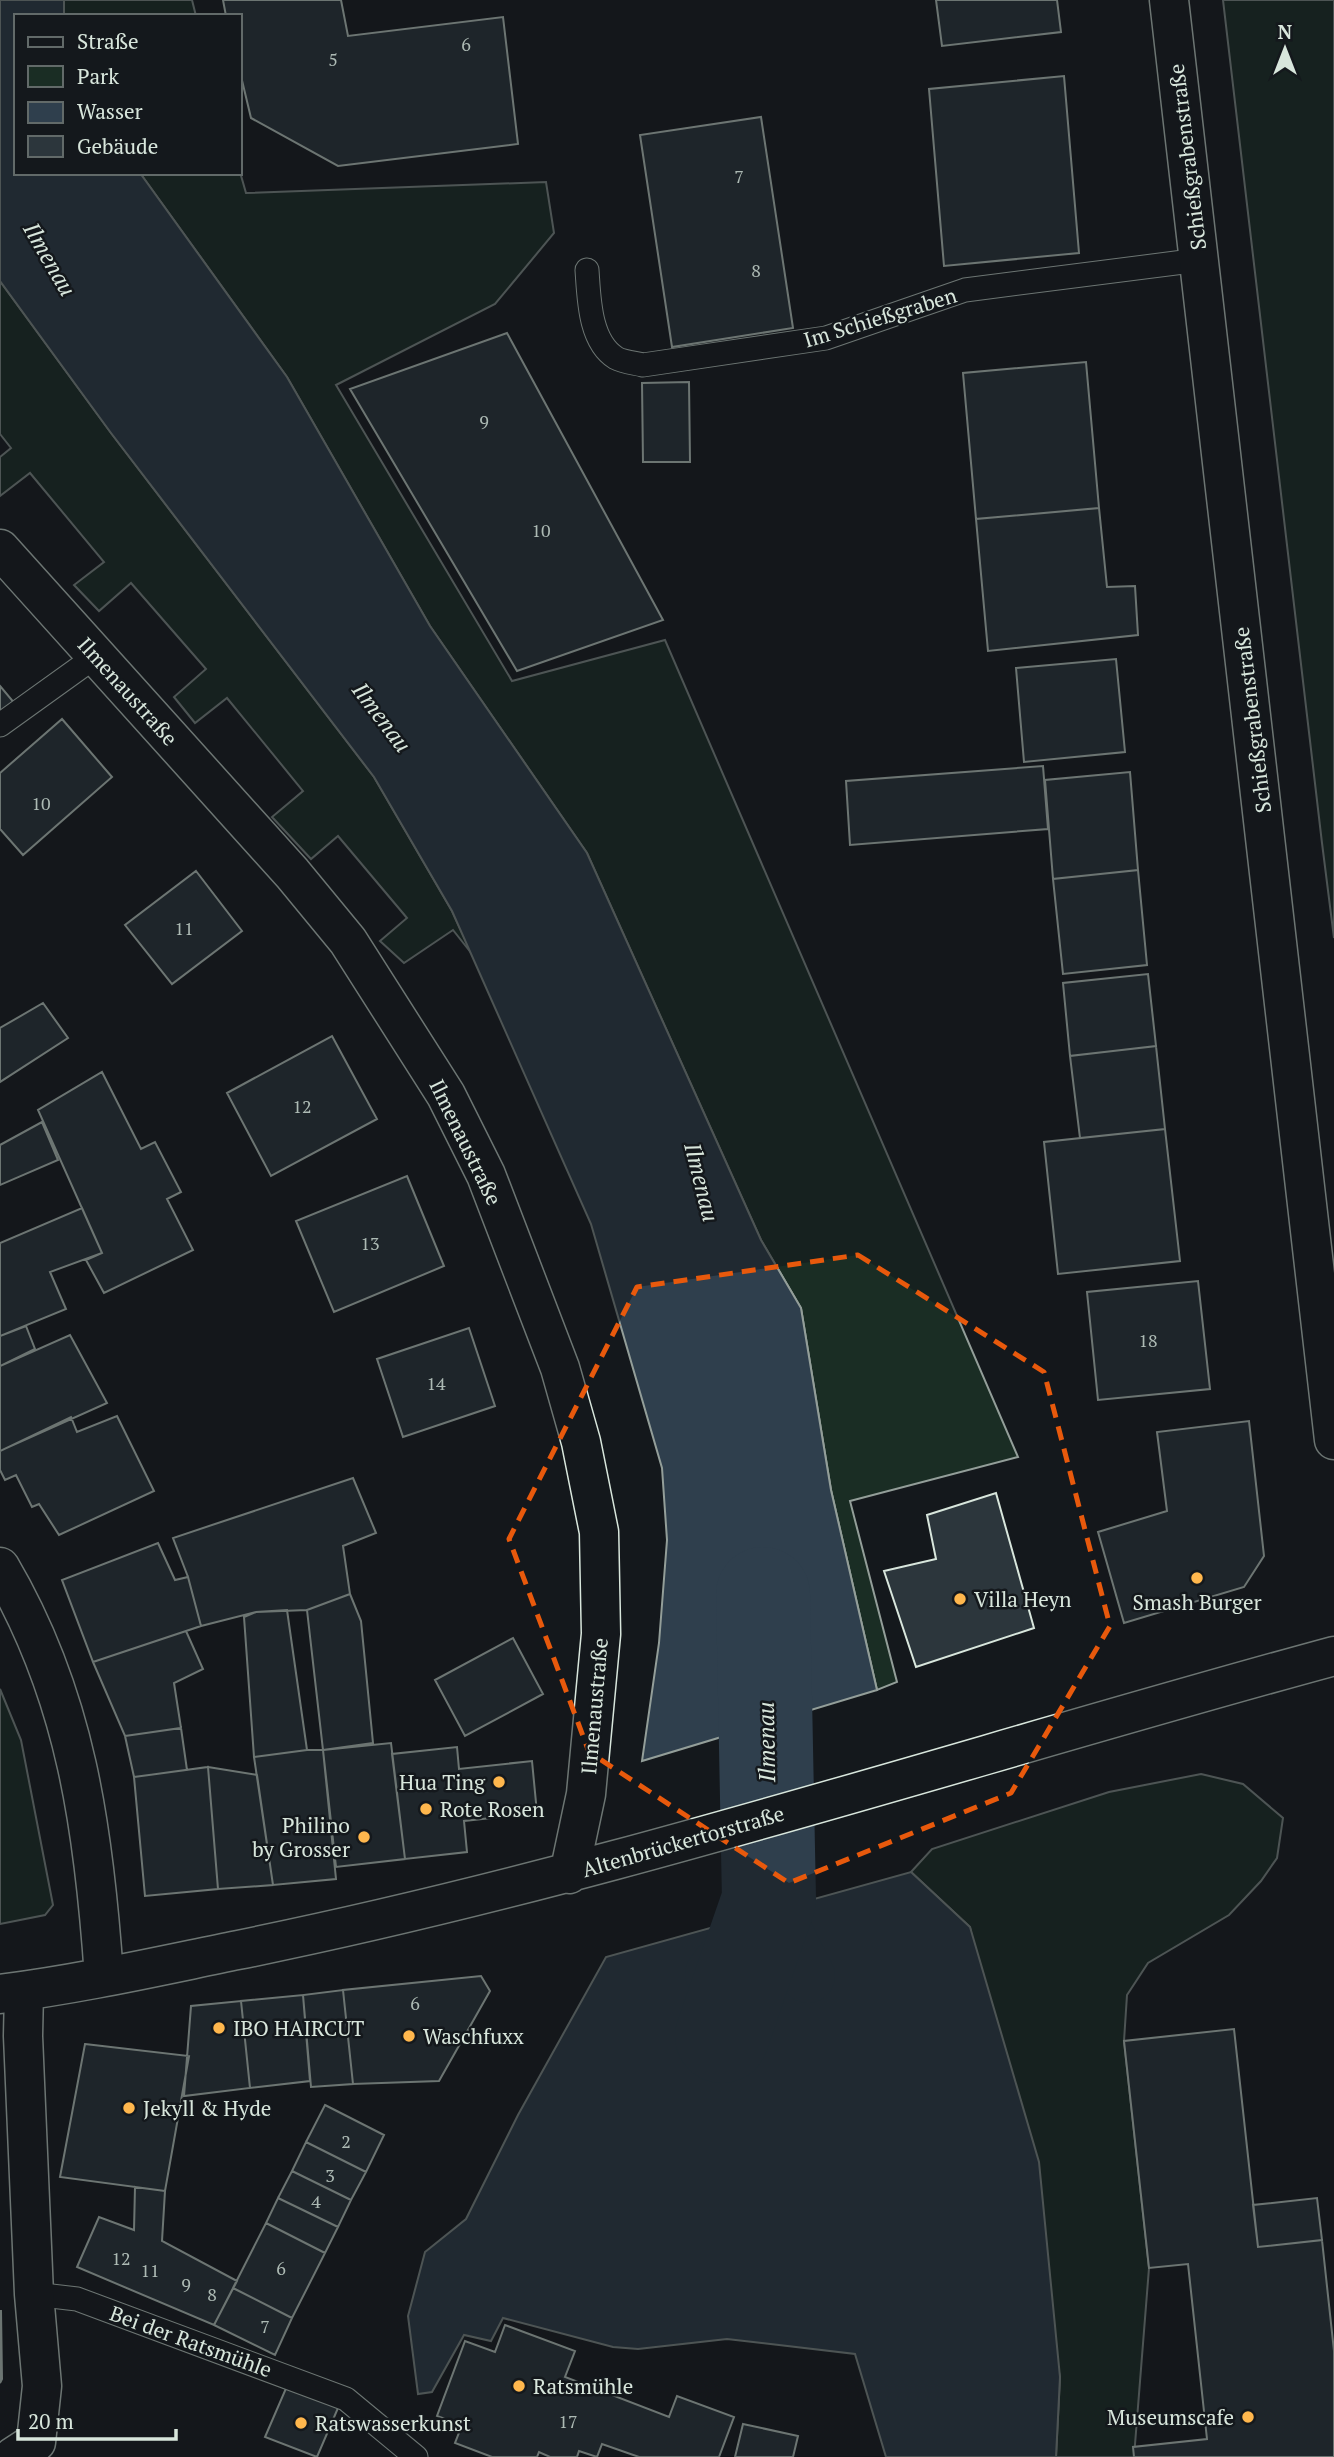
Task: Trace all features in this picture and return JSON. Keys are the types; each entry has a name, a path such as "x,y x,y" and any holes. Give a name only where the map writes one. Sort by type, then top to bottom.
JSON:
{"street":[{"name":"Schießgrabenstraße","path":"1169,0 1334,1440"},
{"name":"Ilmenaustraße","path":"0,549 292,873 348,941 446,1095 486,1175 560,1368 581,1442 599,1532 601,1634 586,1794 569,1874"},
{"path":"0,1567 17,1595 52,1678 79,1767 95,1858 104,1977"},
{"name":"Altenbrückertorstraße","path":"12,1993 381,1921 569,1874 1334,1656"},
{"path":"12,1993 23,2036 34,2294 42,2386 29,2452"}],"lane":[{"name":"Im Schießgraben","path":"587,270 592,318 603,342 616,358 643,365 826,338 965,290 1199,260"},
{"path":"0,724 96,656"},
{"name":"Bei der Ratsmühle","path":"34,2294 77,2299 346,2399 416,2457"}],"highlighted area":[{"path":"858,1255 1044,1372 1110,1626 1011,1793 789,1883 589,1752 509,1539 637,1287"}],"green space":[{"path":"64,0 192,0 196,14 64,14"},
{"path":"1223,0 1334,0 1334,938 1322,843"},
{"path":"141,175 241,175 246,193 546,182 554,233 495,304 336,385 512,681 665,640 1018,1457 850,1501 897,1682 877,1690 831,1490 801,1308 761,1240 587,853 430,626 287,377"},
{"path":"0,281 111,433 374,777 452,911 472,954 453,930 404,963 380,941 407,918 338,836 311,859 272,817 303,791 227,698 195,723 174,697 206,669 131,583 99,611 74,585 104,562 30,473 0,496 0,457 11,448 0,434"},
{"path":"0,1689 21,1740 53,1905 45,1915 0,1924"},
{"path":"1201,1774 1243,1784 1283,1818 1277,1858 1261,1881 1229,1915 1148,1963 1127,1995 1124,2041 1149,2268 1134,2457 1056,2457 1060,2377 970,1927 911,1872 932,1849 1109,1792"}],"water":[{"path":"0,0 64,0 64,14 14,14 14,175 141,175 287,377 430,626 587,853 761,1240 801,1308 831,1490 877,1690 642,1761 659,1643 667,1540 662,1468 591,1224 452,911 374,777 111,433 0,281"},
{"path":"911,1872 970,1927 1039,2162 1060,2377 1056,2457 886,2457 855,2354 727,2339 638,2349 613,2347 503,2318 491,2341 464,2335 432,2392 418,2394 408,2316 425,2252 466,2219 518,2115 606,1957"}],"building":[{"path":"223,0 341,0 348,36 503,17 518,144 338,166 251,118 242,80 242,14 226,14"},
{"path":"936,0 1057,0 1061,32 942,46"},
{"path":"1064,76 1079,253 944,266 929,89"},
{"path":"761,117 793,328 672,347 640,135"},
{"path":"507,333 663,620 517,671 350,389"},
{"path":"1086,362 1099,508 976,519 963,373"},
{"path":"689,382 690,462 643,462 642,383"},
{"path":"1099,508 1107,587 1135,586 1138,635 988,651 976,519"},
{"path":"1116,659 1125,752 1024,762 1016,668"},
{"path":"0,686 16,705 0,716"},
{"path":"62,719 112,777 23,855 0,829 0,773"},
{"path":"1043,766 1048,829 850,845 846,781"},
{"path":"1130,772 1138,870 1053,879 1045,780"},
{"path":"1138,870 1147,965 1063,974 1053,879"},
{"path":"196,871 242,931 172,984 125,925"},
{"path":"1148,974 1156,1046 1070,1056 1063,983"},
{"path":"43,1003 68,1038 0,1082 0,1028"},
{"path":"332,1036 377,1119 271,1176 227,1093"},
{"path":"1156,1046 1165,1129 1080,1138 1070,1056"},
{"path":"102,1072 141,1149 155,1142 181,1192 167,1199 193,1250 104,1293 86,1260 102,1253 38,1110"},
{"path":"42,1122 58,1160 0,1185 0,1145"},
{"path":"1165,1129 1180,1261 1058,1274 1044,1142"},
{"path":"407,1176 444,1266 334,1312 296,1221"},
{"path":"82,1208 102,1253 50,1272 66,1309 0,1336 0,1243"},
{"path":"1198,1281 1210,1389 1098,1400 1087,1292"},
{"path":"26,1326 35,1349 0,1366 0,1336"},
{"path":"469,1328 495,1406 403,1437 377,1359"},
{"path":"70,1335 107,1403 0,1451 0,1366"},
{"path":"117,1416 154,1491 59,1535 39,1504 32,1507 16,1475 5,1480 0,1470 0,1451 71,1417 77,1432"},
{"path":"1249,1421 1264,1556 1244,1587 1124,1623 1098,1532 1167,1511 1157,1432"},
{"path":"353,1478 376,1533 343,1546 350,1594 307,1610 256,1612 201,1626 188,1577 173,1538"},
{"name":"Villa Heyn","path":"996,1493 1034,1628 916,1667 884,1571 936,1559 927,1515"},
{"path":"158,1543 175,1580 188,1577 201,1626 93,1662 62,1580"},
{"path":"350,1594 361,1621 373,1743 323,1750 307,1610"},
{"path":"287,1610 307,1750 254,1757 244,1617 256,1612"},
{"path":"186,1631 203,1669 174,1683 181,1728 125,1736 93,1662"},
{"path":"513,1638 543,1694 465,1736 435,1680"},
{"path":"181,1728 187,1770 134,1777 125,1736"},
{"path":"391,1743 405,1859 336,1867 323,1750"},
{"path":"457,1747 459,1769 532,1761 537,1813 464,1821 467,1852 405,1859 392,1754"},
{"path":"323,1750 336,1879 273,1885 254,1757"},
{"path":"208,1767 218,1889 145,1896 134,1777"},
{"path":"208,1767 257,1775 273,1885 218,1889"},
{"path":"481,1976 490,1991 439,2081 353,2084 343,1990"},
{"path":"343,1990 353,2084 311,2087 303,1995"},
{"path":"303,1995 310,2081 250,2088 241,2001"},
{"path":"241,2001 250,2088 184,2096 191,2006"},
{"path":"1234,2029 1258,2247 1322,2240 1334,2351 1334,2457 1134,2457 1133,2447 1207,2439 1188,2264 1149,2268 1124,2041"},
{"path":"85,2044 189,2056 165,2191 60,2177"},
{"path":"325,2105 384,2135 366,2172 306,2142"},
{"path":"306,2142 366,2172 351,2200 292,2171"},
{"path":"292,2171 351,2200 338,2227 278,2198"},
{"path":"135,2187 165,2191 162,2241 237,2281 214,2325 77,2267 99,2217 134,2230"},
{"path":"278,2198 338,2227 325,2253 266,2223"},
{"path":"1317,2198 1322,2240 1258,2247 1253,2205"},
{"path":"266,2223 325,2253 292,2318 233,2288"},
{"path":"233,2288 292,2318 275,2355 214,2325"},
{"path":"0,2311 2,2379 0,2383"},
{"name":"Ratsmühle","path":"505,2325 575,2351 565,2377 669,2417 677,2396 734,2417 719,2457 639,2457 602,2444 597,2457 579,2451 577,2457 550,2457 539,2452 537,2457 492,2457 455,2443 462,2425 437,2416 465,2341 495,2352"},
{"name":"Ratswasserkunst","path":"287,2386 338,2408 317,2457 265,2437"},
{"path":"743,2424 798,2436 793,2457 735,2457"}],"waterway":[{"name":"Ilmenau","path":"722,2036 769,1900 763,1594"},
{"name":"Ilmenau","path":"712,1974 769,1900 808,1976"}],"place":[{"name":"Smash Burger","path":"1197,1578"},
{"name":"Villa Heyn","path":"960,1599"},
{"name":"Hua Ting","path":"499,1782"},
{"name":"Rote Rosen","path":"426,1809"},
{"name":"Philino by Grosser","path":"364,1837"},
{"name":"IBO HAIRCUT","path":"219,2028"},
{"name":"Waschfuxx","path":"409,2036"},
{"name":"Jekyll & Hyde","path":"129,2108"},
{"name":"Ratsmühle","path":"519,2386"},
{"name":"Museumscafe","path":"1248,2417"},
{"name":"Ratswasserkunst","path":"301,2423"}]}
